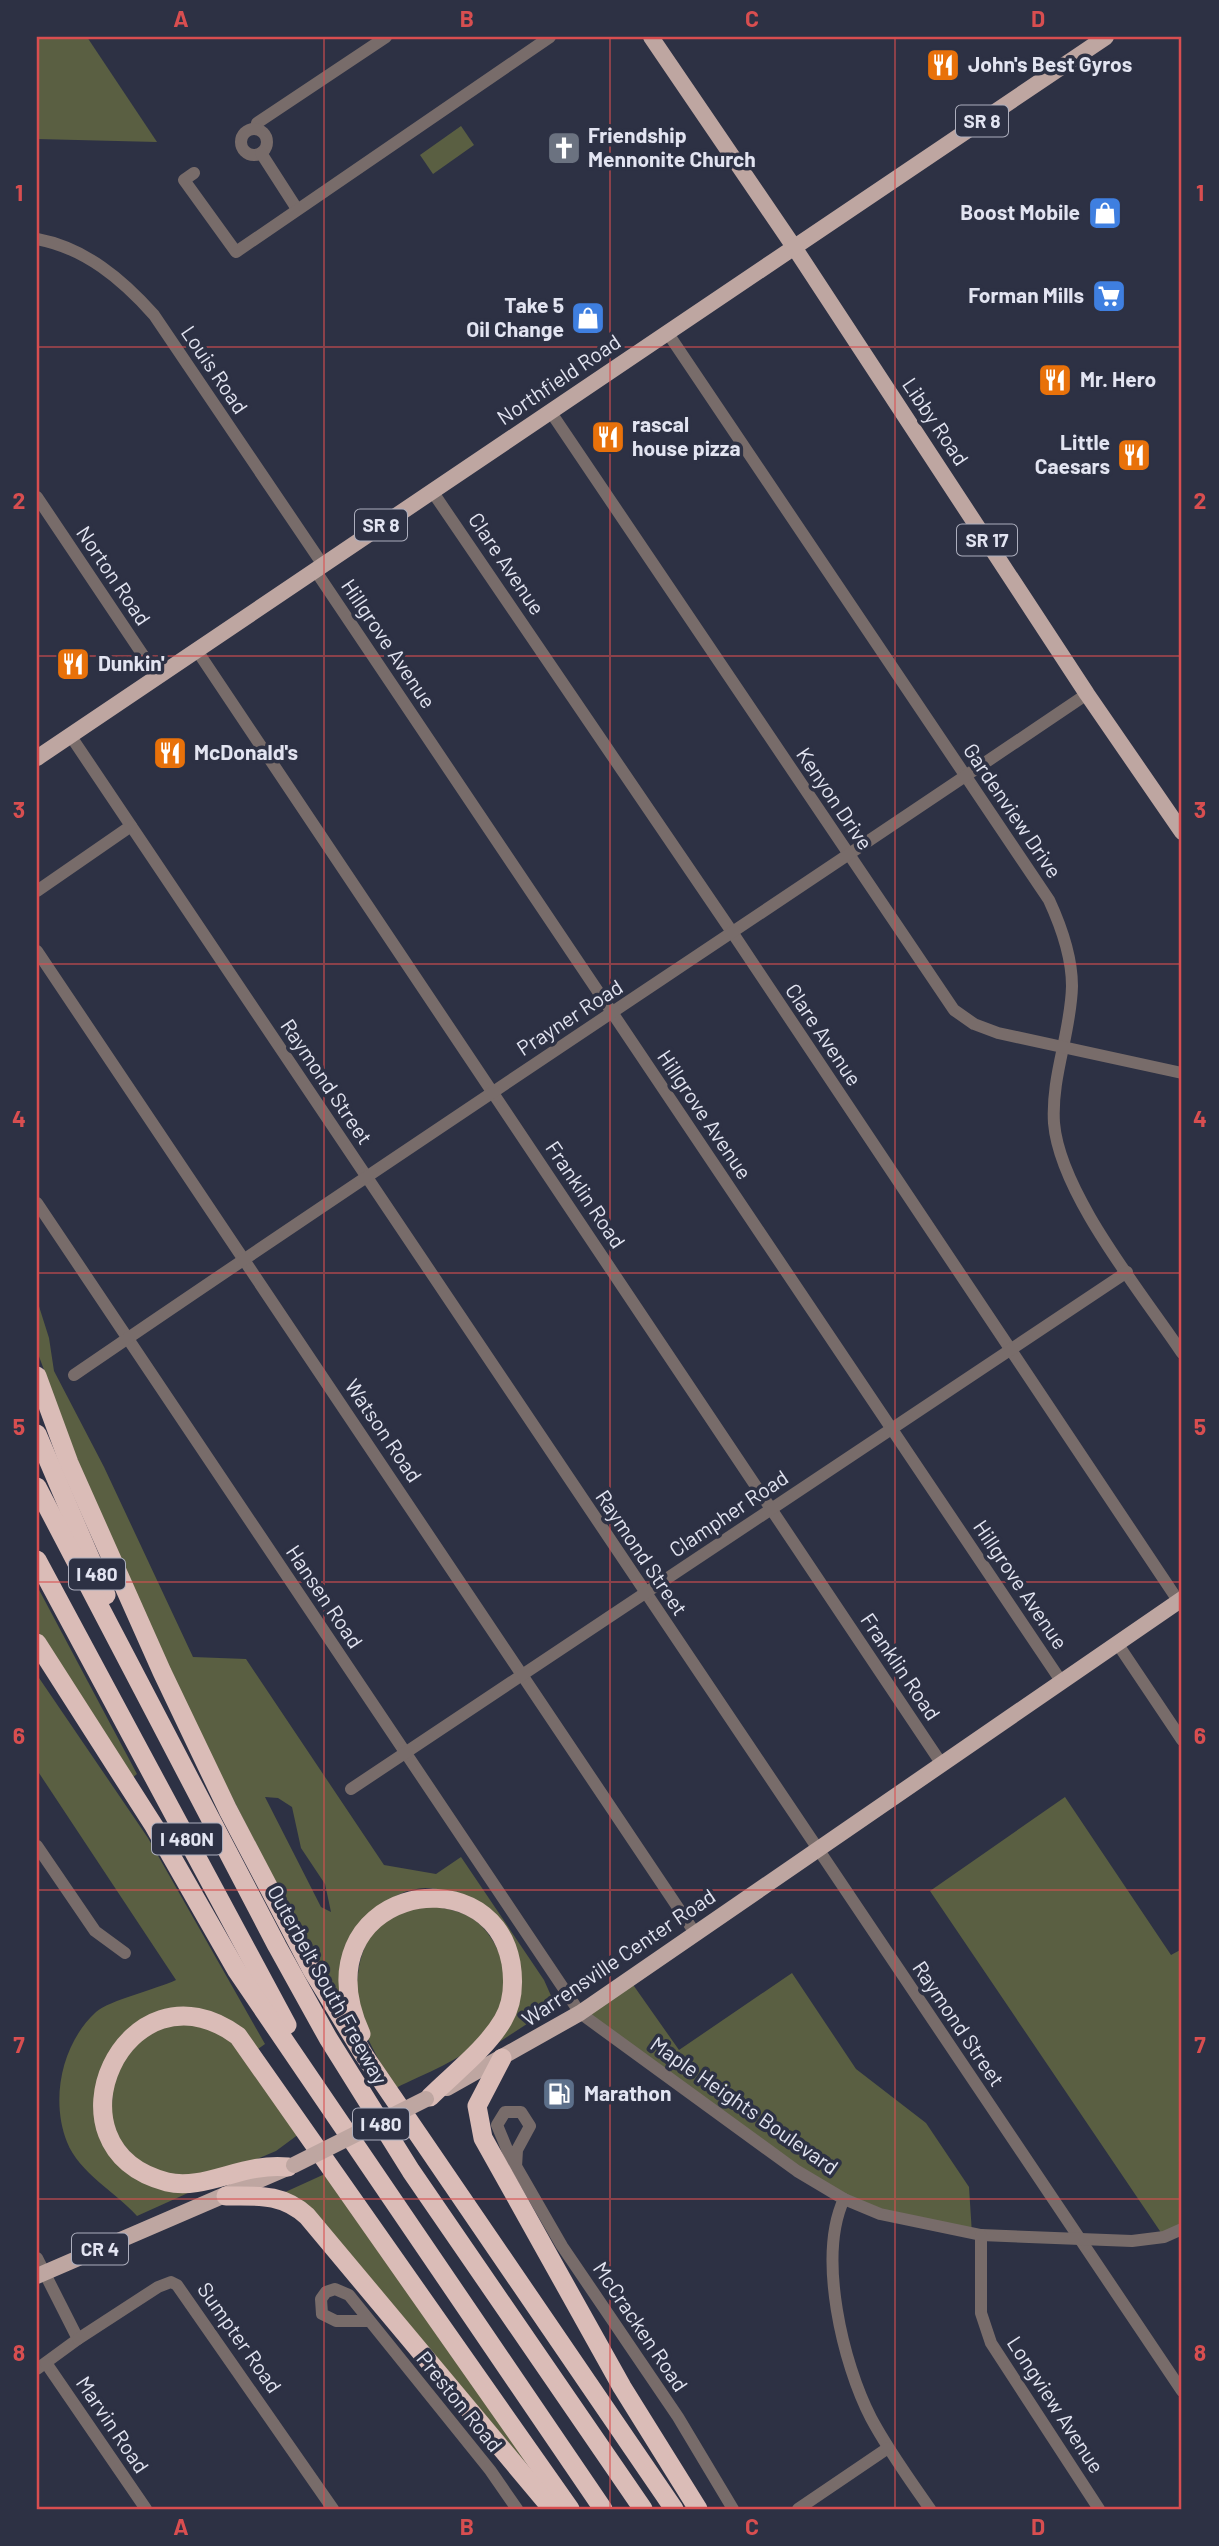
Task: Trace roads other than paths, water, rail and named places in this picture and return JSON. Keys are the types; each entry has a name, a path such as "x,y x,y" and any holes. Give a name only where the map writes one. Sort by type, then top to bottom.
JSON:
{"highway":[{"path":"37,1376 98,1530 228,1810 312,1970 364,2055 674,2509"},
{"name":"Outerbelt South Freeway","path":"37,1434 157,1715"},
{"name":"Outerbelt South Freeway","path":"37,1487 282,1956 344,2065 405,2161 643,2509"},
{"name":"I 480N","path":"37,1560 337,2117"},
{"name":"I 480","path":"37,1643 155,1826 237,1971 603,2509"},
{"path":"388,2089 355,2022 348,1987 350,1959 368,1925 393,1907 418,1898 453,1900 482,1916 494,1927 510,1958 513,1985 509,2007 496,2030 428,2098"},
{"path":"291,2166 267,2165 189,2184 175,2184 149,2176 123,2156 107,2130 102,2091 111,2061 132,2036 162,2019 196,2017 225,2026 238,2036 570,2509"},
{"path":"502,2058 477,2106 483,2138 622,2387 698,2509"},
{"path":"226,2196 272,2196 286,2200 307,2216 552,2509"}],"main road":[{"name":"Libby Road","path":"651,37 794,247 1087,694 1182,832"},
{"name":"Northfield Road","path":"37,758 1106,37"},
{"name":"Warrensville Center Road","path":"39,2269 226,2196 291,2166 428,2098 580,2013 1180,1601"}],"street":[{"path":"256,129 257,123 386,37"},
{"path":"194,173 184,180 236,252 550,37"},
{"path":"256,129 243,135 243,147 253,155 261,153"},
{"path":"256,129 267,139 261,153"},
{"path":"261,153 298,209"},
{"name":"Louis Road","path":"37,239 57,243 88,258 125,283 154,315 319,567"},
{"name":"Gardenview Drive","path":"667,332 1036,879 1059,920 1070,962 1072,985 1054,1104 1063,1163 1079,1199 1182,1353"},
{"name":"Kenyon Drive","path":"551,411 954,1010 974,1024 998,1034 1182,1073"},
{"name":"Clare Avenue","path":"432,491 732,931 1009,1350 1180,1601"},
{"name":"Norton Road","path":"37,497 157,676"},
{"name":"Hillgrove Avenue","path":"319,567 613,1014 1061,1681"},
{"name":"Franklin Road","path":"196,649 941,1763"},
{"name":"Prayner Road","path":"74,1375 492,1090 613,1014 732,931 1087,694"},
{"name":"Raymond Street","path":"70,735 1182,2391"},
{"path":"37,891 131,826"},
{"name":"Watson Road","path":"37,951 695,1933"},
{"name":"Hansen Road","path":"37,1203 580,2013"},
{"name":"Clampher Road","path":"351,1789 1128,1272"},
{"path":"1117,1643 1182,1740"},
{"path":"37,1846 94,1931 125,1953"},
{"name":"Maple Heights Boulevard","path":"580,2013 797,2171 844,2199 907,2222 981,2235 1132,2241 1164,2237 1182,2230"},
{"name":"McCracken Road","path":"516,2167 562,2246 677,2417 733,2509"},
{"path":"844,2199 839,2210 834,2248 835,2297 855,2379 870,2417 930,2509"},
{"name":"Longview Avenue","path":"981,2235 981,2314 991,2343 1099,2509"},
{"path":"39,2269 78,2339 41,2366"},
{"name":"Sumpter Road","path":"78,2339 158,2287 170,2282 177,2284 333,2509"},
{"name":"Preston Road","path":"369,2321 490,2470 517,2509"},
{"name":"Marvin Road","path":"41,2366 146,2509"},
{"path":"797,2509 888,2448"}],"place":[{"name":"John's Best Gyros","path":"943,65"},
{"name":"Friendship Mennonite Church","path":"564,148"},
{"name":"Boost Mobile","path":"1105,213"},
{"name":"Forman Mills","path":"1109,296"},
{"name":"Take 5 Oil Change","path":"588,318"},
{"name":"Mr. Hero","path":"1055,380"},
{"name":"rascal house pizza","path":"608,437"},
{"name":"Little Caesars","path":"1134,455"},
{"name":"Dunkin'","path":"73,664"},
{"name":"McDonald's","path":"170,753"},
{"name":"Marathon","path":"559,2094"}]}
